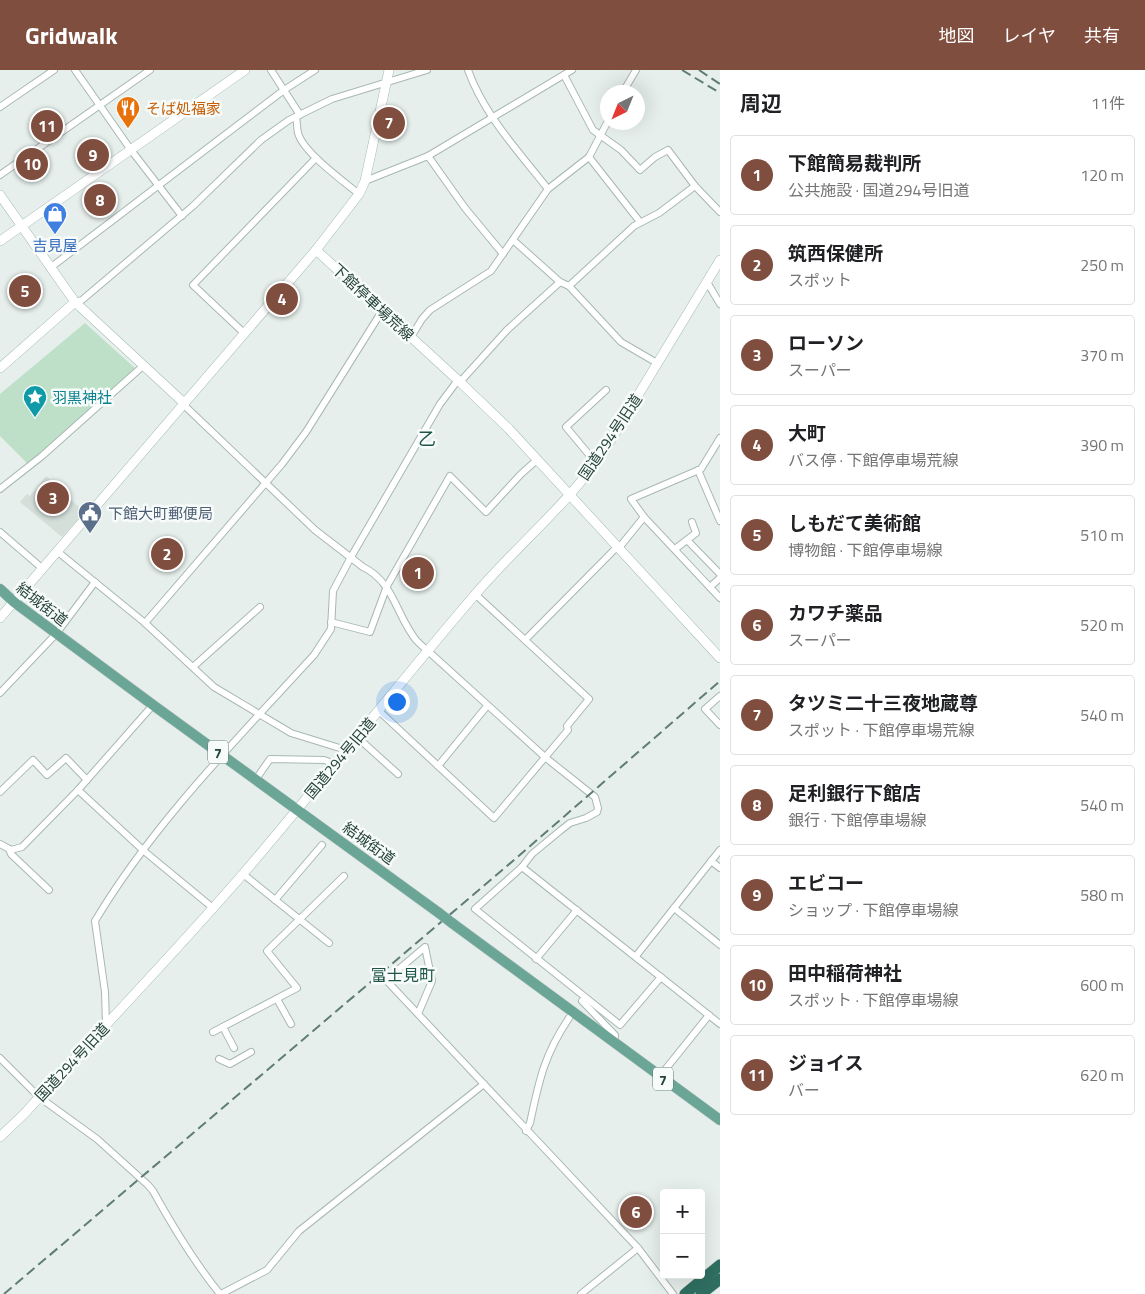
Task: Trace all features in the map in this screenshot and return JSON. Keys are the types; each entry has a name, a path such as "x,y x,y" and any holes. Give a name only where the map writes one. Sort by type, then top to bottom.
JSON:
{"highway":[{"path":"685,1294 720,1265"},
{"path":"701,1294 720,1279"}],"main road":[{"name":"結城街道","path":"0,589 56,634 720,1120"}],"street":[{"path":"0,108 54,70"},
{"path":"75,70 130,150 182,216"},
{"path":"0,176 150,70"},
{"path":"0,241 245,70"},
{"path":"271,70 298,116 300,139 316,158 359,194"},
{"path":"50,268 284,90 315,70"},
{"path":"0,618 245,334 316,250 359,194 365,181 389,70"},
{"path":"0,368 75,302 82,300 182,216 261,140 289,120 332,99 427,70"},
{"path":"468,70 478,94 493,118 548,189"},
{"path":"365,181 428,156 572,70"},
{"path":"627,85 636,70"},
{"path":"564,75 593,130 599,136 621,150 640,170 655,157 668,150 695,186 720,212"},
{"path":"411,337 430,310 483,278 491,271 548,189 589,157 602,130"},
{"path":"428,156 465,208 503,254"},
{"path":"589,157 640,222"},
{"path":"245,334 193,285 316,158"},
{"path":"569,286 640,222 658,213 695,186"},
{"path":"0,195 75,302 144,365 315,530 363,567 372,571 387,586 416,639 487,706 546,758 595,797 598,808 597,812 570,823 560,830 532,854 522,866 475,910 536,959 582,1002 615,1035 614,1043"},
{"path":"512,240 560,282 569,286 621,342 657,363"},
{"name":"下館停車場荒線","path":"316,250 459,381 538,459 720,658"},
{"name":"国道294号旧道","path":"0,1137 40,1097 213,908 475,594 570,494 596,463 720,260"},
{"path":"106,1025 105,992 96,921 144,850 174,812 314,655 331,629 334,591 350,557 440,404 507,330 560,282"},
{"path":"707,282 720,304"},
{"path":"145,623 282,464 306,432 382,311"},
{"path":"0,489 42,456 144,365"},
{"path":"596,463 566,427 606,390"},
{"path":"720,438 701,469 630,499 644,517 720,598"},
{"path":"331,622 370,632 387,586 450,476 486,512 521,474 538,459"},
{"path":"698,470 720,522"},
{"path":"525,640 618,548 644,517"},
{"path":"674,549 696,533 692,522"},
{"path":"0,532 43,569"},
{"path":"686,540 720,574"},
{"path":"58,552 145,623 214,687 291,733 346,750"},
{"path":"710,587 720,578"},
{"path":"0,694 56,634 95,582"},
{"path":"379,710 494,818 546,758 568,730 566,726 589,699 475,594"},
{"path":"193,667 260,607"},
{"path":"720,696 705,710 720,725"},
{"path":"1,845 11,850 22,847 78,790 153,705"},
{"path":"438,766 487,706"},
{"path":"357,737 398,774"},
{"path":"0,792 33,760 47,775 66,758 86,780"},
{"path":"256,779 270,759 324,760 335,764"},
{"path":"78,790 144,850 213,908"},
{"path":"275,900 322,845"},
{"path":"9,849 11,854 49,890"},
{"path":"636,956 720,850"},
{"path":"711,861 720,868"},
{"path":"522,866 720,1024"},
{"path":"243,874 329,943"},
{"path":"214,1032 297,988 267,951 344,876"},
{"path":"674,908 720,945"},
{"path":"536,959 577,910"},
{"path":"418,1014 432,981 425,947 386,980 638,1248 673,1294"},
{"path":"582,1002 620,1025 661,977"},
{"path":"277,999 290,1024"},
{"path":"660,1076 708,1014"},
{"path":"526,1131 530,1123 546,1057 555,1038 569,1018"},
{"path":"223,1027 234,1048"},
{"path":"219,1059 230,1064 251,1052"},
{"path":"0,1058 40,1097 97,1140 148,1185 177,1234 220,1294 267,1270 299,1231 484,1084"},
{"path":"581,1294 638,1248"}],"shaded area":[{"path":"46,476 84,512 62,537 20,502 27,494 30,496"}],"green space":[{"path":"85,323 136,369 30,466 0,436 0,394"}],"railway":[{"path":"682,70 720,93"},
{"path":"699,70 720,84"},
{"path":"4,1294 514,860 720,681"}],"place":[{"name":"タツミ二十三夜地蔵尊","path":"389,123"},
{"name":"ジョイス","path":"47,126"},
{"name":"そば処福家","path":"128,129"},
{"name":"エビコー","path":"93,155"},
{"name":"田中稲荷神社","path":"32,164"},
{"name":"足利銀行下館店","path":"100,200"},
{"name":"吉見屋","path":"55,235"},
{"name":"しもだて美術館","path":"25,291"},
{"name":"大町","path":"282,299"},
{"name":"羽黒神社","path":"35,418"},
{"name":"ローソン","path":"53,498"},
{"name":"下館大町郵便局","path":"90,534"},
{"name":"筑西保健所","path":"167,554"},
{"name":"下館簡易裁判所","path":"418,573"},
{"name":"カワチ薬品","path":"636,1212"}],"district":[{"name":"乙","path":"427,438"},
{"name":"富士見町","path":"403,975"}]}
